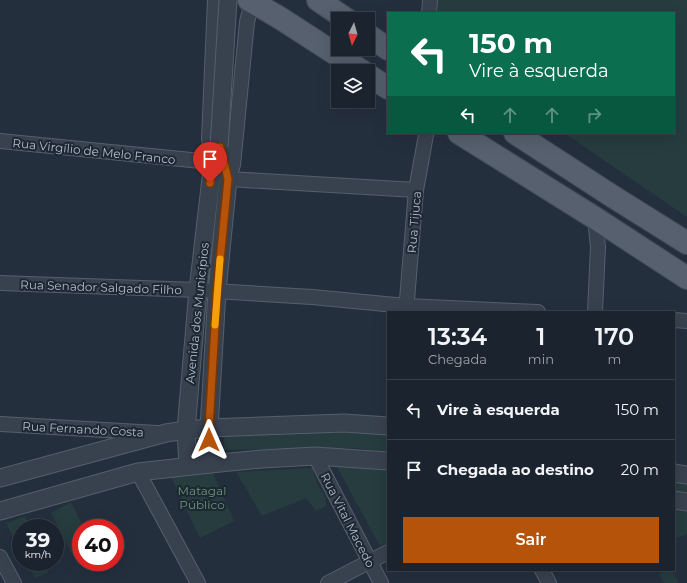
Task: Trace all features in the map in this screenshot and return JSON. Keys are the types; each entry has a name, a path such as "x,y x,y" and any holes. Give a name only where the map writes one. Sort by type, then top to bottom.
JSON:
{"main road":[{"path":"318,0 336,12"},
{"path":"250,1 280,18 351,64"},
{"path":"375,40 387,48"},
{"path":"375,80 387,87"},
{"path":"461,134 595,218 687,278"},
{"path":"517,134 687,243"}],"street":[{"name":"Avenida dos Municípios","path":"215,0 210,138 228,179"},
{"path":"216,154 228,0"},
{"path":"429,12 430,0"},
{"name":"Avenida dos Municípios","path":"210,464 209,428 217,292 228,179 232,165 250,1"},
{"path":"213,50 221,37 231,34 239,37 244,50"},
{"name":"Rua Tijuca","path":"406,309 416,190 426,134"},
{"name":"Rua Virgílio de Melo Franco","path":"0,141 201,161 216,154"},
{"name":"Avenida dos Municípios","path":"188,466 186,430 198,290 216,154"},
{"path":"228,179 416,190"},
{"path":"595,218 598,247 595,311"},
{"name":"Rua Senador Salgado Filho","path":"0,282 198,290 312,297 406,309 494,311"},
{"path":"675,320 687,321"},
{"path":"0,478 166,433 186,430 344,423 387,426"},
{"name":"Rua Fernando Costa","path":"0,424 166,433"},
{"path":"0,511 138,472 262,459 315,456 387,461"},
{"name":"Rua Vital Macedo","path":"315,456 381,583"},
{"path":"138,472 198,583"},
{"path":"675,473 687,475"},
{"path":"675,500 687,502"},
{"path":"328,583 387,553"},
{"path":"0,557 14,583"},
{"path":"543,571 549,583"}],"green space":[{"path":"437,0 687,0 687,217 565,134 675,134 675,12 436,12"},
{"path":"296,429 387,433 387,452 355,448 222,450 225,435"},
{"path":"340,463 387,467 387,542 380,546 337,467"},
{"path":"312,468 318,485 325,496 327,506 316,511 306,498 262,516 236,472"},
{"name":"Matagal Público","path":"213,473 234,521 200,538 171,477"},
{"path":"675,477 687,479 687,495 675,493"},
{"path":"71,502 80,519 72,519 72,554 64,538 64,519 54,519 51,513"},
{"path":"675,511 687,512 687,534 675,539"},
{"path":"25,516 26,519 17,519"},
{"path":"12,521 12,535 6,523"},
{"path":"31,571 48,571 48,573 35,578"},
{"path":"664,571 672,571 679,582 664,583 659,574"}],"slow traffic":[{"path":"215,325 220,259"}],"route":[{"path":"209,440 217,292 228,179 220,147 213,161 210,183"}]}
